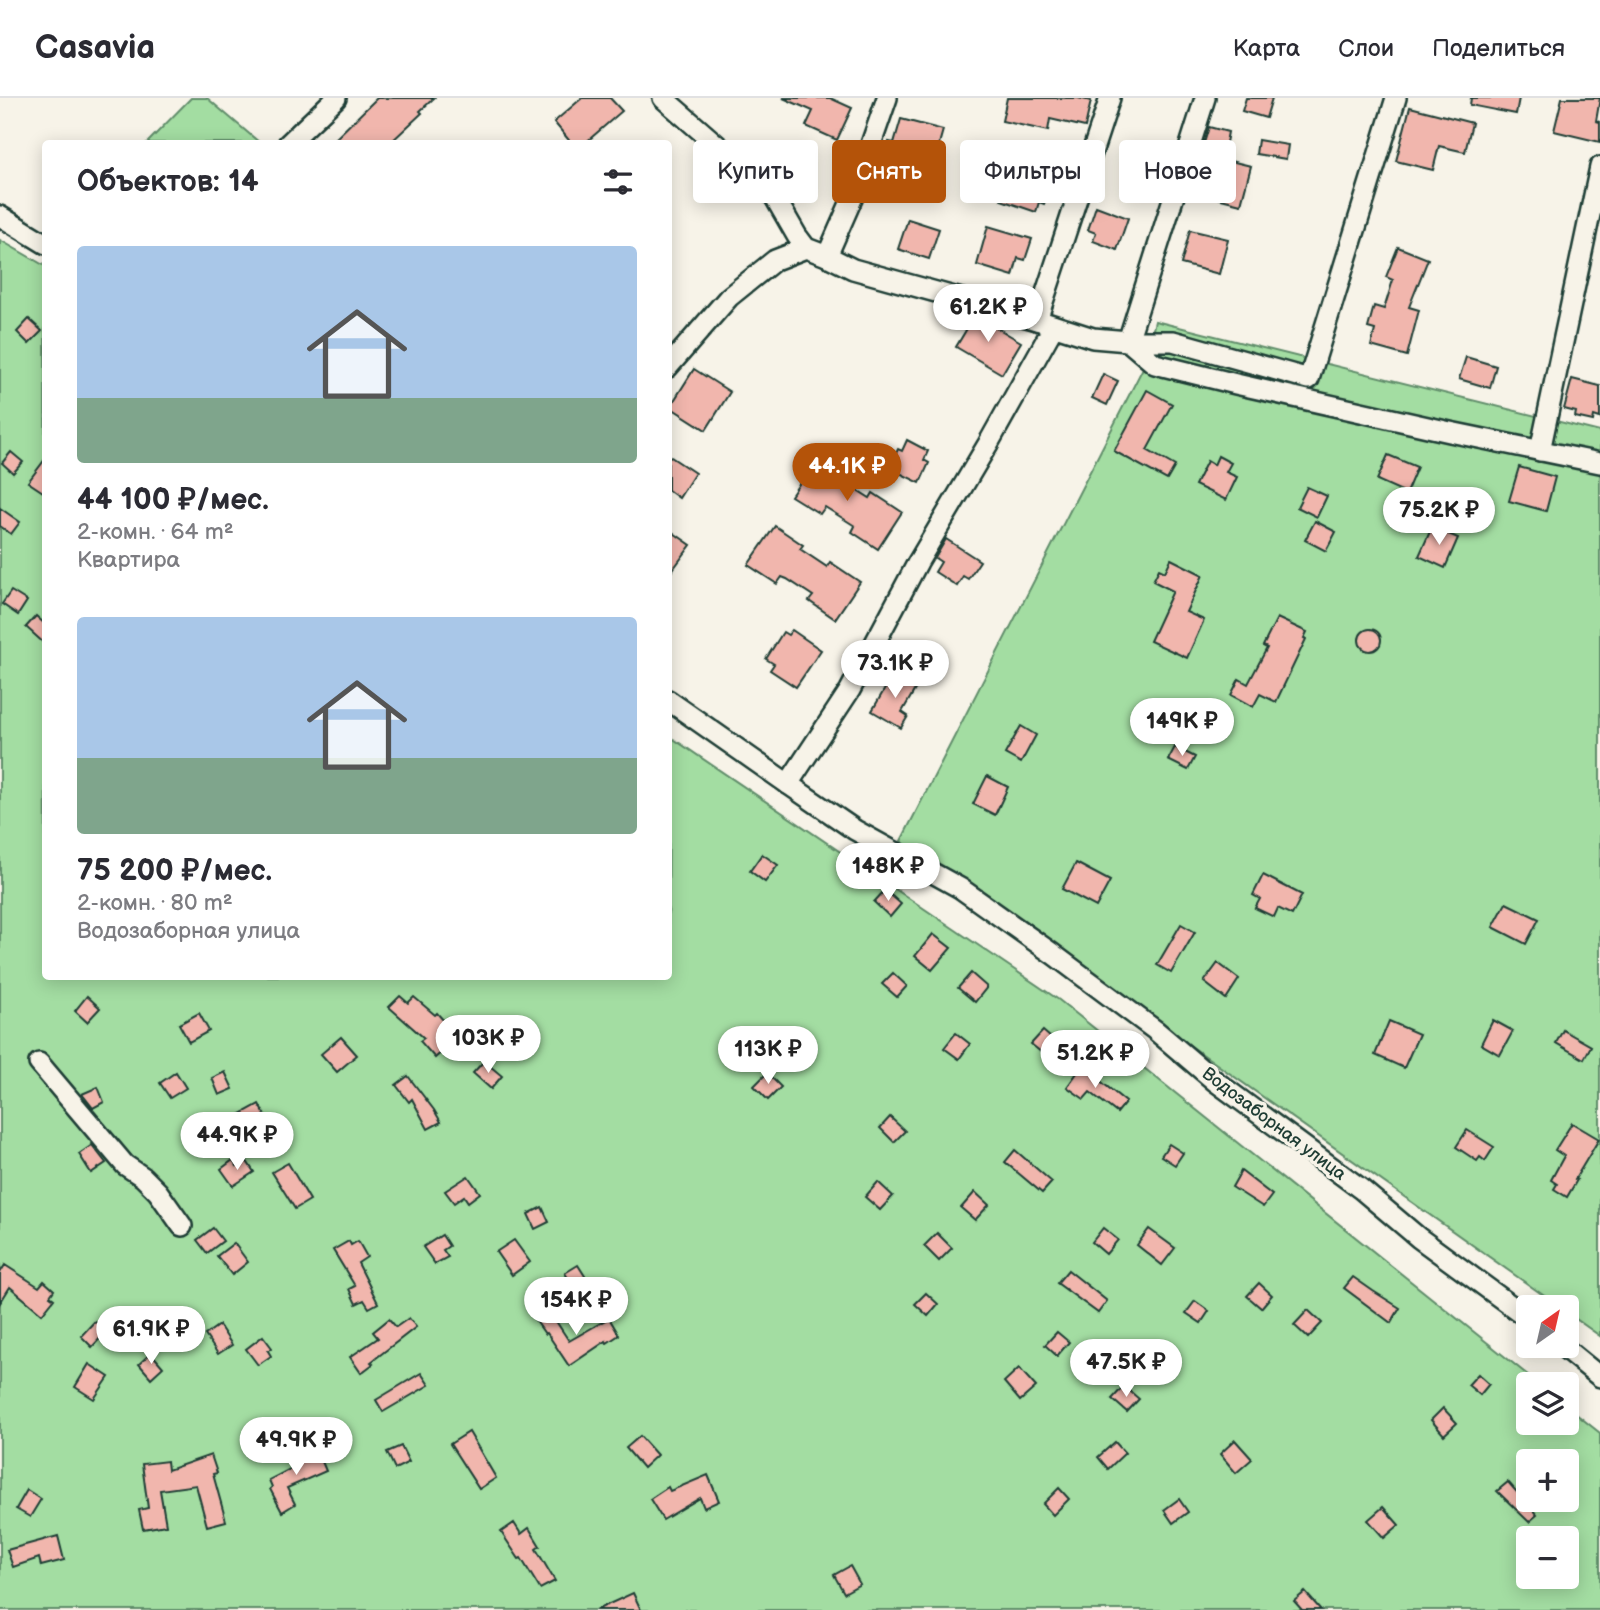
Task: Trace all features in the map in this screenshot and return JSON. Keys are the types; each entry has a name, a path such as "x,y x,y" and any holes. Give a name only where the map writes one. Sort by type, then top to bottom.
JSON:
{"street":[{"path":"292,140 335,98"},
{"path":"663,98 770,189 806,248 853,269 1093,338 1173,341 1309,379 1396,98"},
{"path":"827,256 852,199 887,98"},
{"path":"788,784 850,690 918,562 988,444 1046,323 1110,98"},
{"path":"1128,341 1205,98"},
{"path":"1540,451 1600,167"},
{"path":"0,216 42,242"},
{"path":"672,362 729,297 775,260 806,248"},
{"path":"1128,341 1155,364 1600,463"},
{"name":"Водозаборная улица","path":"672,703 855,830 960,888 1053,954 1155,1030 1214,1081 1361,1189 1419,1238 1516,1309"},
{"path":"39,1063 125,1164 158,1192 182,1226"},
{"path":"1577,1358 1600,1377"}],"green space":[{"path":"191,98 207,98 256,140 150,140"},
{"path":"0,240 42,264 42,980 672,980 672,738 1059,1000 1524,1372 1516,1372 1516,1435 1579,1435 1579,1416 1600,1433 1600,1610 0,1610"},
{"path":"1155,321 1600,432 1600,1336 1579,1321 1579,1295 1543,1295 901,841 1144,366"}],"building":[{"path":"377,98 434,98 393,140 334,140"},
{"path":"582,98 610,98 622,111 589,140 569,140 554,122"},
{"path":"783,98 830,98 852,108 837,140 806,126 813,111"},
{"path":"1007,98 1078,98 1091,101 1085,127 1050,119 1048,131 1002,121"},
{"path":"1246,98 1272,98 1266,118 1242,111"},
{"path":"1471,98 1519,98 1516,114 1470,105"},
{"path":"1562,98 1600,98 1596,121 1600,122 1600,142 1554,131"},
{"path":"1410,107 1472,123 1465,152 1439,146 1433,170 1396,161"},
{"path":"901,119 943,130 940,140 895,140"},
{"path":"1209,127 1228,132 1226,140 1205,140"},
{"path":"1258,140 1288,145 1286,159 1256,154"},
{"path":"1236,162 1251,166 1241,204 1236,203"},
{"path":"1010,203 1039,203 1036,212"},
{"path":"1096,206 1128,218 1117,250 1093,241 1096,233 1088,230"},
{"path":"908,219 939,229 929,259 898,249"},
{"path":"988,226 1032,239 1025,260 1018,258 1013,276 977,265"},
{"path":"1190,230 1228,239 1219,274 1181,264"},
{"path":"1398,247 1428,259 1409,307 1419,310 1407,356 1371,346 1375,330 1368,328 1374,306 1384,309 1393,280 1386,277"},
{"path":"975,315 1021,342 1002,374 956,347"},
{"path":"29,319 42,331 29,344 17,332"},
{"path":"1466,357 1496,366 1490,388 1459,379"},
{"path":"694,369 730,392 706,430 672,408 672,404"},
{"path":"1103,374 1118,381 1107,405 1092,398"},
{"path":"1572,379 1600,386 1600,418 1594,416 1593,421 1575,417 1576,412 1564,409"},
{"path":"1147,390 1172,404 1147,450 1175,466 1167,480 1114,451"},
{"path":"907,440 928,451 924,460 929,463 920,483 889,468 898,449 902,451"},
{"path":"11,452 23,462 13,473 2,463"},
{"path":"1388,455 1417,467 1406,493 1377,480"},
{"path":"818,456 845,475 842,480 854,488 870,498 873,493 902,512 878,549 852,532 855,526 825,507 820,514 791,496"},
{"path":"1218,456 1231,463 1226,472 1237,477 1226,500 1195,485 1207,461 1214,465"},
{"path":"672,458 695,473 679,498 672,493"},
{"path":"42,463 42,491 28,482"},
{"path":"1519,467 1555,477 1546,511 1509,501"},
{"path":"1307,487 1327,496 1317,517 1297,507"},
{"path":"0,508 20,522 11,534 0,526"},
{"path":"1315,521 1336,532 1326,551 1305,540"},
{"path":"775,526 803,545 800,549 827,567 830,562 860,582 835,619 809,601 813,596 787,579 782,577 777,584 748,565"},
{"path":"1432,527 1458,538 1445,568 1419,556"},
{"path":"672,532 691,545 672,571"},
{"path":"946,539 980,561 968,579 963,576 957,586 935,572 941,562 935,558"},
{"path":"1171,559 1203,575 1186,612 1204,620 1187,658 1150,641 1173,591 1153,581 1159,569 1165,572"},
{"path":"11,591 27,601 18,615 2,604"},
{"path":"36,616 42,621 42,641 26,627"},
{"path":"1277,618 1307,632 1304,638 1306,639 1276,702 1260,694 1253,707 1231,695 1239,679 1248,684 1267,648 1263,646"},
{"path":"1370,629 1378,632 1381,640 1378,648 1370,651 1362,648 1359,640 1362,632"},
{"path":"792,630 821,650 796,687 770,670 774,664 766,659 783,632 788,635"},
{"path":"894,673 917,686 902,712 908,716 901,728 872,711"},
{"path":"1021,726 1036,735 1021,763 1005,754"},
{"path":"1175,747 1195,757 1188,770 1168,760"},
{"path":"987,776 1008,787 995,815 973,804"},
{"path":"762,854 778,865 765,882 750,871"},
{"path":"1076,863 1110,881 1096,907 1062,889"},
{"path":"1263,875 1302,895 1292,915 1278,908 1274,917 1255,908 1260,899 1253,895"},
{"path":"885,890 901,904 890,917 874,902"},
{"path":"1506,903 1539,919 1526,944 1493,927"},
{"path":"1181,924 1195,932 1171,973 1157,965"},
{"path":"933,934 951,948 932,970 915,956"},
{"path":"1218,963 1239,979 1226,999 1204,982"},
{"path":"893,973 907,986 897,997 882,984"},
{"path":"971,973 987,987 975,1002 958,988"},
{"path":"87,996 100,1008 87,1022 75,1011"},
{"path":"400,996 408,1003 414,997 435,1015 437,1013 458,1037 435,1058 420,1041 424,1038 389,1007"},
{"path":"199,1013 209,1031 189,1042 179,1024"},
{"path":"1493,1020 1513,1031 1500,1055 1481,1044"},
{"path":"1389,1021 1419,1034 1404,1068 1375,1055"},
{"path":"1563,1030 1591,1046 1584,1059 1556,1043"},
{"path":"1043,1031 1058,1044 1047,1057 1031,1044"},
{"path":"956,1033 970,1044 959,1059 944,1048"},
{"path":"341,1037 357,1055 337,1072 321,1054"},
{"path":"484,1061 502,1076 491,1089 473,1073"},
{"path":"1082,1066 1126,1102 1117,1113 1090,1092 1084,1099 1067,1087"},
{"path":"176,1072 186,1088 170,1098 160,1083"},
{"path":"225,1072 233,1089 219,1095 212,1078"},
{"path":"767,1073 781,1087 768,1100 754,1086"},
{"path":"408,1076 441,1122 428,1129 412,1099 409,1102 396,1085"},
{"path":"98,1087 104,1102 93,1108 82,1094"},
{"path":"259,1104 267,1119 248,1129 239,1115"},
{"path":"890,1117 905,1131 894,1142 880,1128"},
{"path":"1572,1123 1599,1139 1567,1197 1554,1189 1557,1184 1551,1180 1564,1156 1555,1150"},
{"path":"1467,1130 1494,1147 1485,1161 1480,1157 1477,1161 1456,1147"},
{"path":"1169,1144 1183,1153 1175,1165 1161,1156"},
{"path":"92,1145 106,1163 91,1173 79,1154"},
{"path":"1015,1150 1052,1182 1042,1193 1005,1162"},
{"path":"233,1160 237,1166 246,1160 254,1172 233,1186 221,1169"},
{"path":"288,1163 310,1200 295,1209 272,1172"},
{"path":"1241,1171 1272,1195 1263,1207 1232,1187"},
{"path":"468,1176 480,1193 468,1202 464,1196 454,1203 445,1191"},
{"path":"878,1182 893,1196 880,1210 865,1197"},
{"path":"975,1192 989,1205 975,1220 961,1208"},
{"path":"542,1207 549,1222 535,1229 528,1214"},
{"path":"213,1228 223,1241 207,1253 197,1240"},
{"path":"1103,1228 1118,1240 1106,1254 1092,1242"},
{"path":"1149,1229 1175,1248 1162,1265 1137,1245"},
{"path":"937,1233 952,1248 939,1261 924,1246"},
{"path":"442,1235 449,1246 443,1250 448,1257 435,1264 423,1247"},
{"path":"514,1240 530,1262 512,1275 496,1252"},
{"path":"349,1241 351,1245 358,1241 367,1257 358,1263 378,1303 369,1308 364,1300 356,1304 349,1289 355,1286 333,1250"},
{"path":"234,1243 248,1262 232,1275 217,1256"},
{"path":"5,1265 39,1287 44,1281 54,1290 50,1296 54,1299 42,1314 10,1287 0,1303 0,1273"},
{"path":"578,1265 590,1284 577,1293 565,1273"},
{"path":"1068,1270 1107,1301 1098,1313 1057,1283"},
{"path":"1353,1277 1400,1308 1391,1323 1344,1288"},
{"path":"1259,1283 1272,1295 1261,1308 1247,1296"},
{"path":"926,1293 938,1304 928,1316 915,1304"},
{"path":"1195,1301 1209,1311 1201,1323 1186,1313"},
{"path":"548,1309 569,1341 609,1318 619,1335 569,1366 534,1318"},
{"path":"1308,1310 1322,1323 1308,1338 1294,1325"},
{"path":"409,1318 416,1327 361,1373 350,1357 378,1338 373,1332 389,1319 396,1327"},
{"path":"95,1321 106,1332 92,1347 81,1336"},
{"path":"219,1325 232,1345 218,1354 205,1335"},
{"path":"1057,1332 1069,1342 1057,1356 1045,1345"},
{"path":"263,1336 272,1348 268,1351 271,1356 258,1365 246,1349"},
{"path":"151,1353 163,1367 151,1378 139,1364"},
{"path":"89,1364 109,1377 94,1399 75,1387"},
{"path":"1019,1368 1036,1387 1020,1401 1004,1382"},
{"path":"421,1373 429,1385 383,1412 376,1400"},
{"path":"1478,1374 1489,1384 1480,1395 1468,1385"},
{"path":"1124,1386 1139,1399 1127,1412 1112,1399"},
{"path":"1443,1408 1457,1423 1444,1435 1431,1420"},
{"path":"469,1432 496,1478 479,1489 450,1444"},
{"path":"640,1436 657,1455 643,1468 626,1448"},
{"path":"1235,1440 1252,1459 1236,1473 1220,1454"},
{"path":"1115,1442 1125,1453 1108,1469 1098,1457"},
{"path":"401,1446 409,1462 395,1469 387,1452"},
{"path":"316,1447 326,1471 287,1488 295,1504 282,1512 270,1489 272,1487 269,1480 298,1465 294,1457"},
{"path":"211,1455 217,1473 213,1474 226,1521 207,1526 196,1485 160,1490 166,1525 143,1529 139,1510 148,1508 142,1464 167,1461 168,1470"},
{"path":"708,1475 719,1501 704,1508 700,1498 663,1520 650,1499 668,1487 670,1491"},
{"path":"1508,1482 1516,1491 1516,1509 1497,1491"},
{"path":"1059,1488 1069,1499 1053,1515 1043,1504"},
{"path":"27,1490 41,1499 30,1517 16,1509"},
{"path":"1179,1499 1188,1512 1173,1523 1164,1510"},
{"path":"1383,1507 1399,1525 1384,1538 1368,1520"},
{"path":"1519,1512 1534,1512 1537,1515 1529,1522"},
{"path":"514,1523 521,1534 529,1528 540,1546 536,1549 555,1581 540,1589 501,1532"},
{"path":"58,1536 64,1560 41,1566 39,1558 13,1567 7,1550"},
{"path":"850,1566 860,1584 844,1593 834,1575"},
{"path":"1305,1592 1321,1610 1302,1610 1294,1601"},
{"path":"633,1593 641,1610 596,1610"}]}
